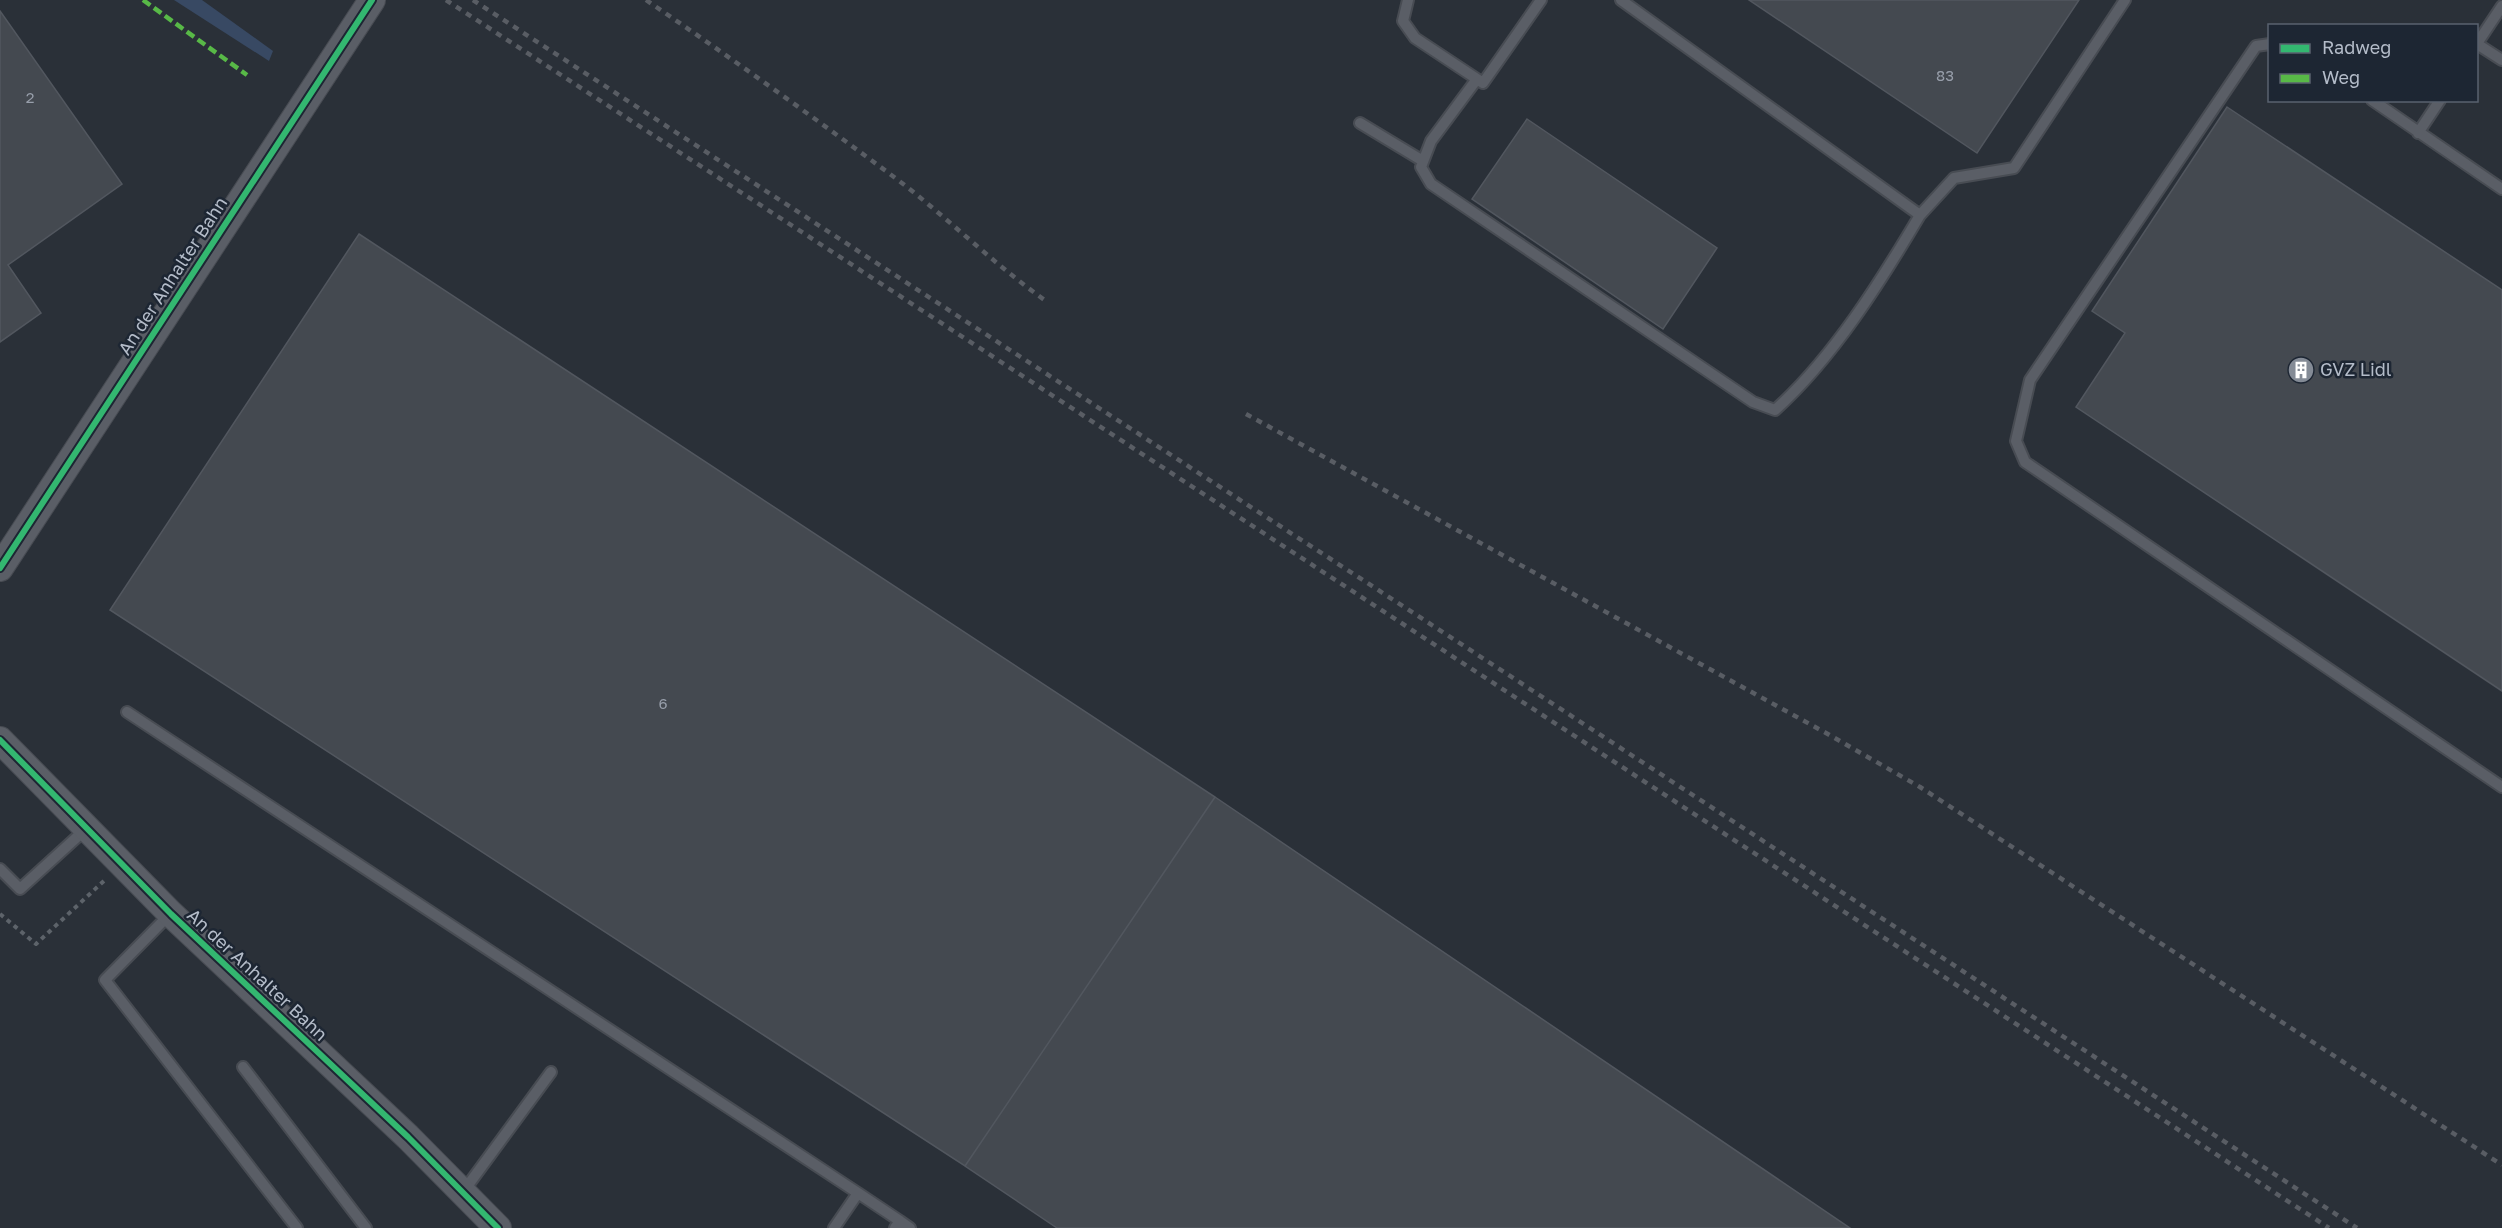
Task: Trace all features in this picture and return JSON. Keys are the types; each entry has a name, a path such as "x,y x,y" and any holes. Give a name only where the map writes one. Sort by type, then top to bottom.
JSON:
{"street":[{"name":"An der Anhalter Bahn","path":"0,568 372,0"},
{"name":"An der Anhalter Bahn","path":"0,740 171,914 408,1137 498,1228"}],"lane":[{"path":"1408,0 1403,21 1415,38 1483,83 1541,0"},
{"path":"1621,0 1920,215"},
{"path":"1477,79 1431,141 1421,167 1431,184 1753,402 1775,410 1798,389 1878,286 1920,215 1954,178 2014,168 2125,0"},
{"path":"2478,42 2502,6"},
{"path":"2268,44 2256,46 2030,380 2016,441 2025,462 2502,787"},
{"path":"2478,45 2502,60"},
{"path":"2375,102 2502,189"},
{"path":"2418,133 2439,102"},
{"path":"1360,123 1423,161"},
{"path":"127,712 858,1193 898,1225 910,1228"},
{"path":"0,869 20,889 87,828"},
{"path":"171,914 105,980 297,1228"},
{"path":"243,1067 366,1228"},
{"path":"463,1192 550,1072"},
{"path":"834,1228 858,1193"}],"path":[{"path":"0,914 36,944 123,864"}],"water":[{"path":"174,0 202,0 273,51 269,61"}],"building":[{"path":"1749,0 2079,0 1977,153"},
{"path":"0,11 122,184 8,265 41,313 0,342"},
{"name":"GVZ Lidl","path":"2227,107 2502,290 2502,691 2076,407 2125,333 2092,311"},
{"path":"1527,119 1717,248 1663,329 1472,199"},
{"path":"359,234 1215,797 965,1166 110,610"},
{"path":"1215,797 1850,1228 1057,1228 965,1166"}],"railway":[{"path":"446,0 2329,1228"},
{"path":"473,0 2357,1228"},
{"path":"646,0 771,87 894,177 1046,301"},
{"path":"1246,414 1920,787 2502,1165"}],"marked path":[{"path":"143,0 247,75"}],"cycle path":[{"path":"0,568 372,0"},
{"path":"0,740 171,914 408,1137 498,1228"}],"place":[{"name":"GVZ Lidl","path":"2301,370"}]}
